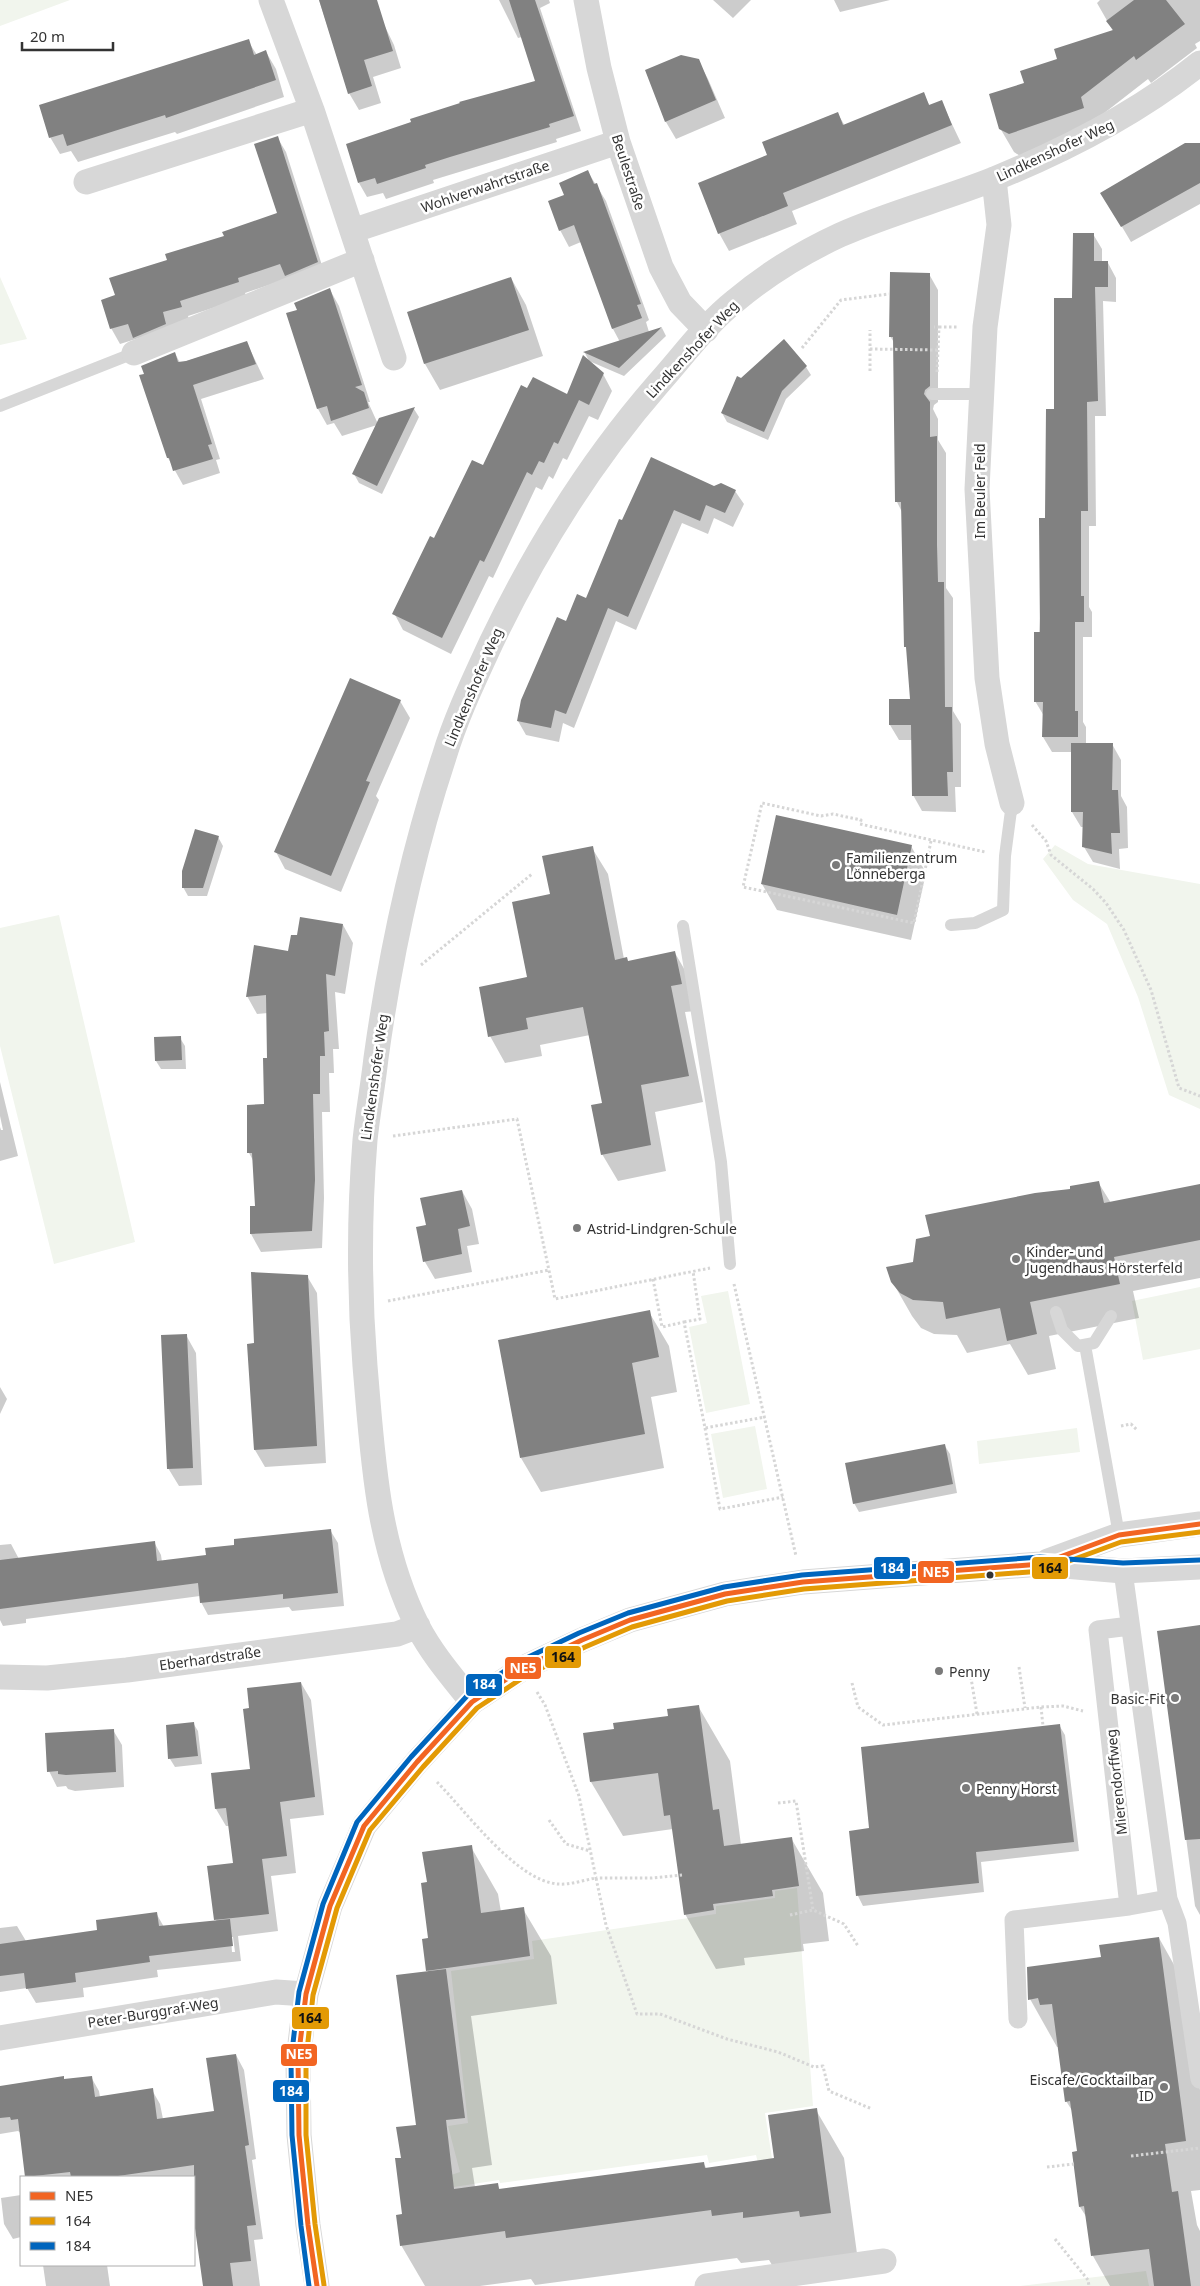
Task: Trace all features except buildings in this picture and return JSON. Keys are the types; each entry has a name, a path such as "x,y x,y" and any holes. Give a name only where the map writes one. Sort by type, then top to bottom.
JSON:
{"street":[{"path":"271,0 312,110 394,358"},
{"name":"Beulestraße","path":"586,0 599,68 618,142 661,267 680,303 706,330"},
{"name":"Lindkenshofer Weg","path":"472,1702 440,1662 418,1626 394,1567 381,1519 374,1468 360,1306 361,1230 366,1139 386,994 402,912 444,756 468,692 508,606 545,540 589,471 638,406 733,302 784,265 840,235 994,179 1076,143 1145,104 1200,63"},
{"path":"86,182 312,110"},
{"name":"Wohlverwahrtstraße","path":"352,231 618,142"},
{"name":"Im Beuler Feld","path":"994,179 1000,224 985,327 977,489 987,678 996,744 1012,803"},
{"path":"134,353 362,260"},
{"path":"1041,1564 1120,1535 1200,1524"},
{"path":"317,2286 308,2225 299,2134 298,2060 306,1994 330,1906 364,1826 417,1762 472,1702 523,1668 582,1640 630,1620 725,1594 802,1582 1041,1564 1123,1571 1200,1567"},
{"path":"1123,1571 1168,1899 1177,1923 1200,2078"},
{"name":"Eberhardstraße","path":"0,1677 47,1678 127,1670 397,1634 418,1626"},
{"name":"Mierendorffweg","path":"1130,1626 1098,1630 1130,1906"},
{"path":"1018,2019 1014,1920 1130,1906 1168,1899"},
{"name":"Peter-Burggraf-Weg","path":"0,2038 276,1992 306,1994"},
{"path":"707,2286 884,2261"}],"lane":[{"path":"0,406 134,353"},
{"path":"932,394 981,394"},
{"path":"951,925 975,923 1003,910 1005,856 1012,803"},
{"path":"683,926 721,1162 730,1264"},
{"path":"1056,1312 1062,1330 1078,1346 1094,1343 1111,1316"},
{"path":"1085,1345 1120,1535"}],"path":[{"path":"802,348 840,300 889,294"},
{"path":"870,349 938,350 939,327 934,327"},
{"path":"870,330 870,371"},
{"path":"931,841 914,923 743,887 762,803 821,816 833,814 861,820 860,824 974,850"},
{"path":"1012,803 1046,841 1051,855 1093,888 1106,903 1124,930 1151,990 1179,1088 1200,1096"},
{"path":"386,994 532,874"},
{"path":"366,1139 517,1119 555,1299 730,1264 791,1530"},
{"path":"360,1306 549,1270"},
{"path":"653,1280 662,1326 700,1319 693,1271"},
{"path":"684,1322 720,1509 783,1497"},
{"path":"704,1428 765,1417"},
{"path":"1019,1667 1025,1708"},
{"path":"523,1668 545,1705 579,1796 606,1926 637,2014 660,2014 727,2040 778,2052 814,2067 824,2066 829,2091 872,2109"},
{"path":"970,1672 977,1714"},
{"path":"852,1683 858,1707 883,1725 1040,1706 1063,1706 1109,1718"},
{"path":"1040,1706 1043,1726"},
{"path":"417,1762 482,1832 524,1869 544,1881 559,1884 596,1878 652,1878 682,1875"},
{"path":"778,1802 796,1801 813,1910"},
{"path":"548,1820 566,1844 590,1851"},
{"path":"790,1915 813,1910 844,1924 858,1946"},
{"path":"1131,2156 1200,2148"},
{"path":"1047,2167 1074,2164"},
{"path":"1055,2239 1088,2280 1089,2286"}],"shaded area":[{"path":"0,0 70,0 0,26"},
{"path":"0,277 27,339 0,345"},
{"path":"1055,845 1088,864 1200,884 1200,1109 1169,1095 1138,997 1107,924 1073,900 1043,859"},
{"path":"59,915 135,1242 54,1264 0,1046 0,928"},
{"path":"1200,1287 1200,1349 1143,1360 1132,1301"},
{"path":"728,1291 750,1404 706,1413 689,1327 707,1323 701,1296"},
{"path":"755,1426 767,1489 723,1498 711,1434"},
{"path":"1077,1428 1080,1452 979,1464 977,1441"},
{"path":"797,1888 813,2106 765,2113 773,2165 759,2167 756,2155 709,2163 707,2155 500,2183 499,2180 454,2187 451,2175 460,2172 448,2126 468,2123 451,1971 534,1959 532,1941 716,1914 716,1906 775,1898 775,1891"},
{"path":"1146,2271 1149,2286 1020,2286"}],"transit line":[{"name":"NE5","path":"317,2286 308,2225 299,2135 298,2060 306,1994 330,1906 364,1826 417,1762 472,1702 523,1668 582,1640 630,1620 725,1594 803,1582 1041,1564 1119,1535 1200,1524"},
{"name":"164","path":"324,2285 315,2224 306,2135 306,2060 313,1995 337,1908 370,1830 423,1767 477,1708 527,1675 585,1647 632,1627 727,1601 804,1589 1042,1571 1121,1542 1200,1532"},
{"name":"184","path":"309,2286 292,2135 291,2060 299,1992 323,1904 357,1822 411,1757 467,1696 520,1661 579,1633 628,1613 724,1587 802,1575 1040,1557 1123,1563 1200,1560"}],"place":[{"name":"Familienzentrum Lönneberga","path":"836,865"},
{"name":"Astrid-Lindgren-Schule","path":"577,1228"},
{"name":"Kinder- und Jugendhaus Hörsterfeld","path":"1016,1259"},
{"name":"Penny","path":"939,1671"},
{"name":"Basic-Fit","path":"1175,1698"},
{"name":"Penny Horst","path":"966,1788"},
{"name":"Eiscafe/Cocktailbar ID","path":"1164,2087"}]}
